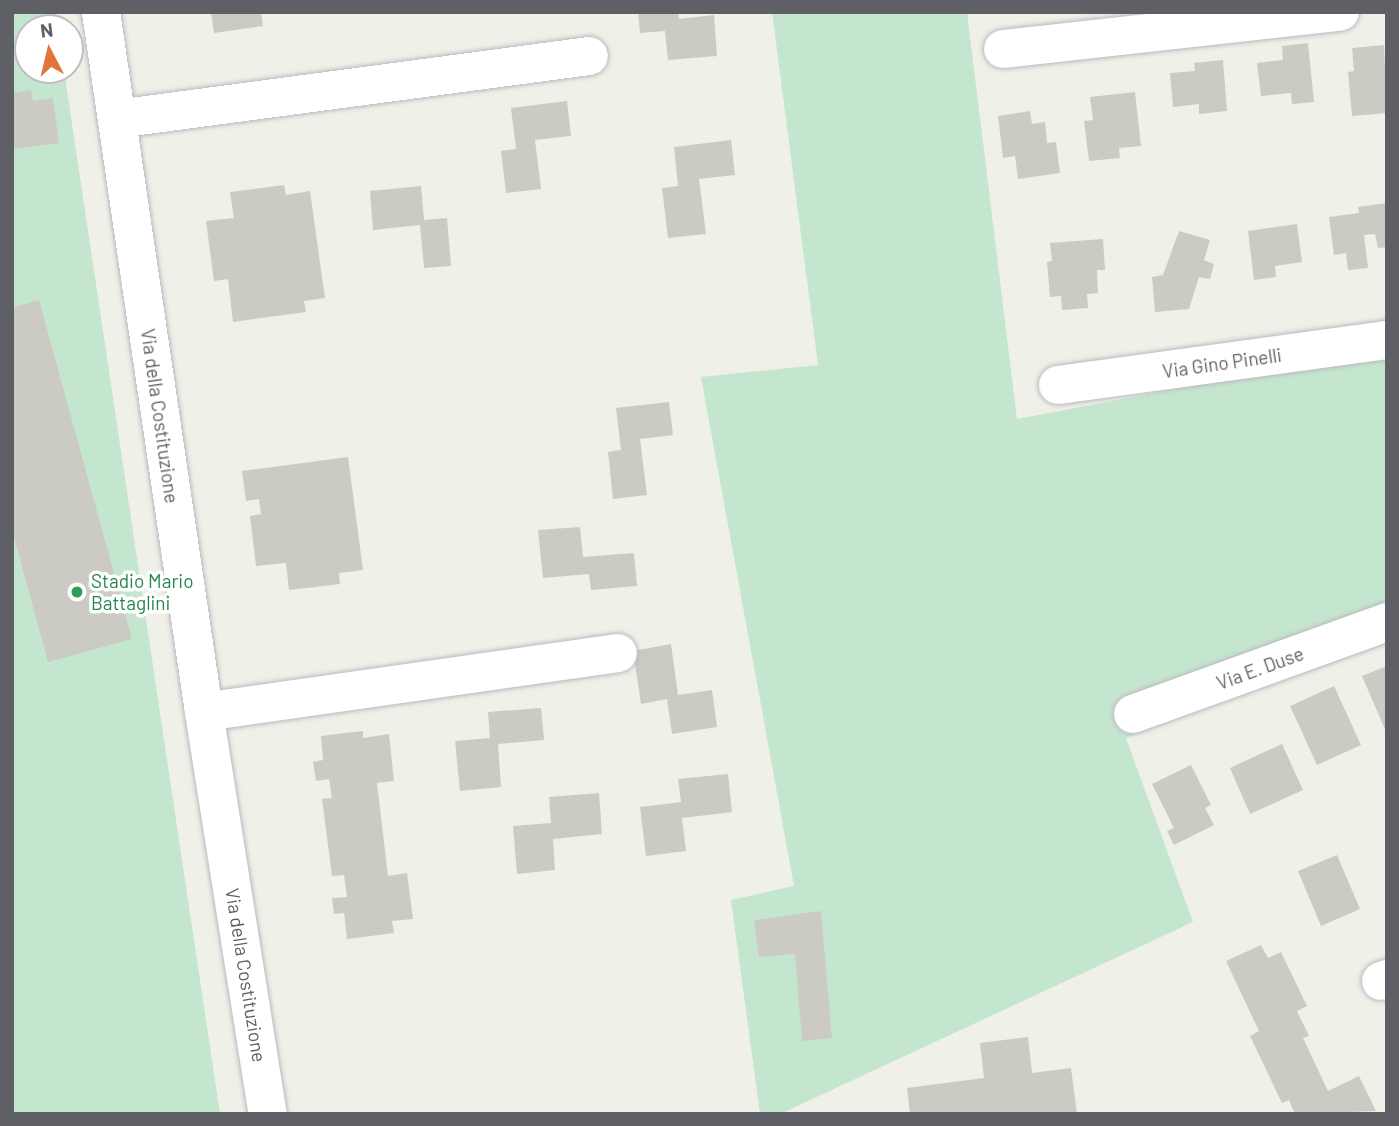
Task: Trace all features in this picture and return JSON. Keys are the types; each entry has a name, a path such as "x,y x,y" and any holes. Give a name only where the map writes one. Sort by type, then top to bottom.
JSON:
{"street":[{"name":"Via della Costituzione","path":"101,12 204,712 268,1114"},
{"path":"1003,49 1340,12"},
{"path":"117,119 589,57"},
{"name":"Via Gino Pinelli","path":"1058,385 1387,340"},
{"name":"Via E. Duse","path":"1132,714 1387,622"},
{"path":"204,712 618,653"}],"green space":[{"name":"Stadio Mario Battaglini","path":"12,12 56,12 14,14 14,84 66,84 220,1114 12,1114"},
{"path":"772,12 967,12 1017,419 1387,349 1387,635 1126,738 1193,922 780,1114 760,1114 731,900 794,886 701,377 818,365"}],"building":[{"path":"211,12 261,12 263,26 214,33"},
{"path":"638,12 678,12 679,19 714,15 717,56 668,60 665,31 640,33"},
{"path":"1308,43 1314,102 1292,104 1291,93 1261,96 1257,63 1283,60 1282,46"},
{"path":"1384,45 1387,113 1352,116 1348,72 1354,71 1352,48"},
{"path":"1223,60 1227,111 1199,114 1199,104 1173,107 1170,73 1195,71 1194,63"},
{"path":"31,90 33,101 53,98 59,143 12,149 12,93"},
{"path":"1135,92 1141,146 1119,148 1120,158 1089,161 1084,121 1093,120 1090,97"},
{"path":"567,101 571,136 535,140 541,189 506,193 501,151 516,149 511,108"},
{"path":"1030,111 1032,124 1045,122 1047,143 1056,142 1060,173 1018,179 1015,156 1003,158 998,116"},
{"path":"731,140 735,175 699,179 706,234 668,238 662,188 678,186 674,147"},
{"path":"284,185 286,195 310,191 325,298 304,301 306,312 233,322 228,279 214,281 206,221 234,218 230,192"},
{"path":"421,186 424,220 447,218 451,266 424,268 420,225 373,230 370,191"},
{"path":"1387,203 1387,247 1378,248 1375,234 1364,235 1368,268 1348,270 1346,253 1334,255 1329,217 1359,213 1358,207"},
{"path":"1297,224 1302,262 1275,266 1276,277 1254,280 1248,231"},
{"path":"1179,231 1210,240 1204,260 1214,264 1210,279 1199,277 1189,309 1155,312 1152,277 1163,275"},
{"path":"1103,239 1105,270 1097,270 1098,293 1087,294 1088,308 1062,310 1061,296 1050,297 1047,262 1052,261 1050,243"},
{"path":"39,300 132,639 48,662 12,530 12,308"},
{"path":"669,402 673,435 640,439 647,495 613,499 608,452 621,450 616,408"},
{"path":"348,457 363,570 339,573 340,584 289,590 286,563 256,566 250,516 261,514 259,499 246,501 242,471"},
{"path":"580,527 583,557 634,553 637,586 591,590 589,574 543,578 538,530"},
{"path":"671,644 678,695 712,690 717,727 672,734 667,699 641,704 633,651"},
{"path":"1387,666 1387,734 1362,676"},
{"path":"1334,686 1361,745 1317,765 1290,706"},
{"path":"541,708 544,740 498,744 501,787 460,791 455,741 490,738 488,712"},
{"path":"363,731 363,738 389,734 394,781 377,783 388,876 407,873 413,919 392,921 394,933 347,939 344,913 334,914 332,898 347,897 344,875 332,876 322,799 332,798 329,779 316,781 313,762 323,760 321,736"},
{"path":"1282,744 1303,790 1250,814 1230,768"},
{"path":"1191,765 1211,805 1205,808 1214,825 1174,845 1167,831 1174,828 1152,784"},
{"path":"728,774 732,812 682,818 686,851 646,856 640,807 681,802 678,779"},
{"path":"599,793 602,834 553,839 555,870 517,874 513,826 551,823 549,797"},
{"path":"1337,855 1360,909 1321,926 1298,871"},
{"path":"821,911 832,1038 802,1041 795,954 759,957 754,920"},
{"path":"1261,945 1268,958 1281,952 1307,1006 1297,1011 1309,1036 1303,1038 1328,1091 1359,1076 1376,1111 1295,1114 1289,1100 1282,1103 1250,1036 1259,1031 1226,961"},
{"path":"1028,1037 1032,1073 1071,1068 1077,1114 910,1114 907,1088 984,1078 980,1043"}],"place":[{"name":"Stadio Mario Battaglini","path":"77,592"}]}
